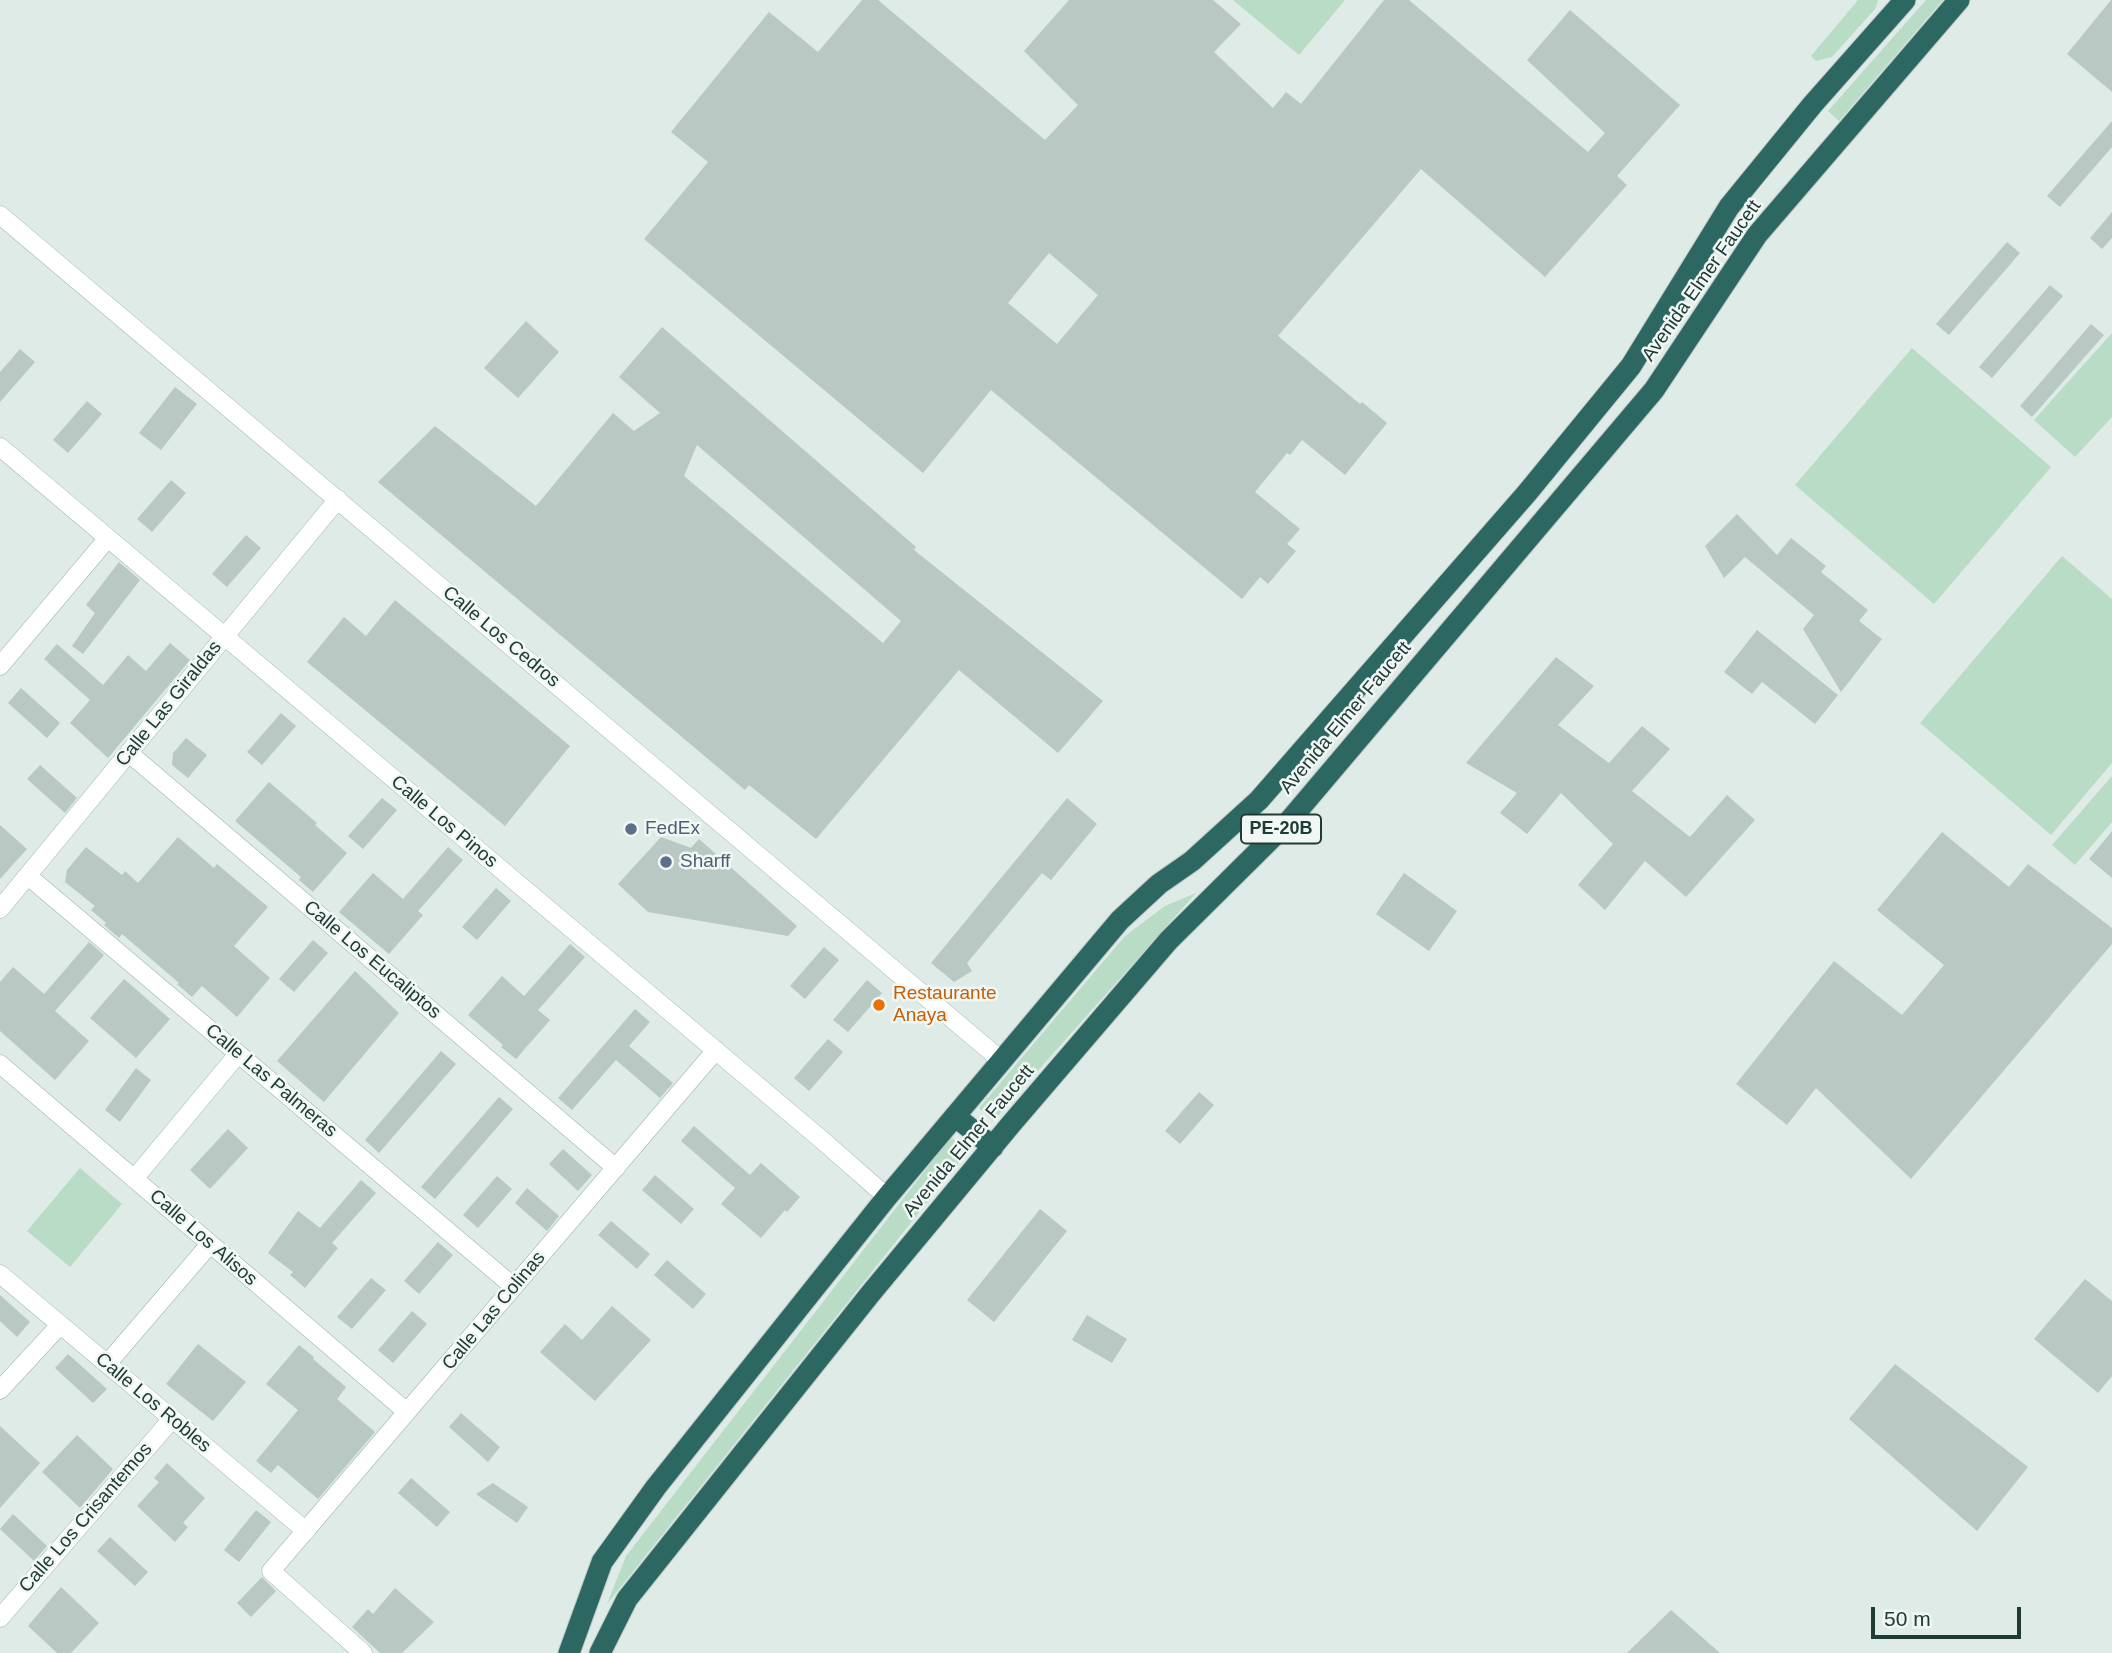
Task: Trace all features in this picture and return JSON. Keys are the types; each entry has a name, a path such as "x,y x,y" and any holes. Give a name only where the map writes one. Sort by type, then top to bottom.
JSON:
{"highway":[{"name":"Avenida Elmer Faucett","path":"569,1653 602,1562 656,1487 887,1197 1120,920 1159,884 1192,861 1259,800 1527,492 1631,366 1728,207 1812,104 1905,0"},
{"name":"Avenida Elmer Faucett","path":"600,1653 627,1599 871,1293 1169,940 1289,821 1654,390 1758,235 1959,0"},
{"path":"955,1116 993,1147"}],"street":[{"name":"Calle Los Cedros","path":"0,215 1002,1061"},
{"name":"Calle Los Pinos","path":"0,447 887,1197"},
{"name":"Calle Las Giraldas","path":"0,909 338,499"},
{"path":"0,666 108,538"},
{"name":"Calle Los Eucaliptos","path":"128,753 615,1168"},
{"name":"Calle Las Palmeras","path":"28,876 514,1287"},
{"name":"Calle Las Colinas","path":"363,1653 271,1571 716,1050"},
{"path":"134,1179 238,1054"},
{"name":"Calle Los Alisos","path":"0,1064 407,1412"},
{"path":"107,1364 210,1244"},
{"name":"Calle Los Robles","path":"0,1274 306,1531"},
{"path":"0,1390 60,1325"},
{"name":"Calle Los Crisantemos","path":"0,1618 172,1419"}],"green space":[{"path":"1233,0 1345,0 1299,55"},
{"path":"1858,0 1878,0 1875,9 1832,57 1816,61 1811,56"},
{"path":"1926,0 1943,0 1839,121 1828,111"},
{"path":"2112,333 2112,417 2075,457 2034,420"},
{"path":"1912,348 2051,467 1934,604 1795,485"},
{"path":"2062,556 2112,599 2112,763 2051,835 1920,723"},
{"path":"2112,776 2112,822 2075,865 2052,845"},
{"path":"1196,893 993,1121 979,1108 1125,936 1165,906"},
{"path":"951,1137 968,1151 607,1604 626,1556"},
{"path":"80,1168 122,1204 70,1267 27,1231"}],"building":[{"path":"862,0 878,0 1045,140 1078,105 1024,51 1069,0 1213,0 1241,24 1214,52 1273,108 1286,92 1301,104 1384,0 1409,0 1588,152 1605,133 1527,60 1570,10 1680,105 1617,176 1627,185 1545,277 1421,169 1278,336 1387,423 1345,475 1302,440 1290,455 1287,453 1255,492 1300,529 1287,544 1296,551 1268,584 1260,577 1242,599 991,390 923,473 644,239 708,162 671,132 769,12 818,52","holes":["1049,253 1098,295 1057,344 1008,303"]},
{"path":"2112,0 2112,92 2067,54"},
{"path":"2112,121 2112,147 2060,207 2047,196"},
{"path":"2112,212 2112,238 2102,249 2090,238"},
{"path":"2007,242 2020,253 1949,335 1936,324"},
{"path":"2050,285 2063,296 1992,378 1979,367"},
{"path":"526,321 559,352 518,398 484,368"},
{"path":"2091,324 2104,335 2032,417 2020,406"},
{"path":"662,327 916,547 914,550 1103,701 1058,753 959,670 816,839 749,785 745,790 378,482 435,426 536,506 613,413 634,431 660,413 619,377","holes":["697,445 901,621 883,643 684,476"]},
{"path":"20,349 35,362 0,402 0,372"},
{"path":"175,387 197,404 161,450 139,433"},
{"path":"87,401 102,414 68,453 53,440"},
{"path":"171,480 186,493 152,532 137,519"},
{"path":"1737,514 1777,555 1791,538 1826,566 1821,572 1868,610 1859,621 1882,639 1841,692 1803,629 1814,615 1745,557 1724,578 1705,546"},
{"path":"246,535 261,548 227,587 212,574"},
{"path":"119,562 140,580 83,654 72,646 95,613 86,605"},
{"path":"395,600 570,746 505,826 307,662 344,617 366,636"},
{"path":"1757,630 1838,695 1815,724 1762,682 1752,694 1724,672"},
{"path":"170,643 190,660 108,758 70,723 90,700 44,659 57,644 103,685 128,655 146,671"},
{"path":"1556,657 1594,686 1558,725 1609,763 1642,726 1670,749 1632,791 1690,837 1727,795 1755,820 1686,897 1645,861 1605,910 1578,885 1613,844 1561,793 1527,834 1500,813 1517,793 1466,763"},
{"path":"21,688 60,723 47,738 8,703"},
{"path":"281,713 296,726 262,765 247,752"},
{"path":"186,738 207,755 188,778 172,765 173,753"},
{"path":"40,765 77,798 65,813 27,779"},
{"path":"269,782 347,853 313,892 299,880 301,877 235,821"},
{"path":"382,798 397,810 363,849 348,836"},
{"path":"1067,798 1097,824 1051,880 1042,873 967,963 972,971 954,982 931,963"},
{"path":"0,825 27,849 0,879"},
{"path":"2112,831 2112,878 2089,859"},
{"path":"1942,832 2009,887 2028,864 2112,928 2112,944 1911,1179 1816,1088 1787,1125 1736,1084 1834,961 1902,1015 1944,965 1877,910"},
{"path":"178,837 214,868 217,864 268,907 234,946 270,978 237,1017 202,986 192,997 122,934 119,938 104,925 106,923 91,910 95,906 65,882 67,870 86,847 122,875 125,871 138,883"},
{"path":"661,837 691,848 699,839 797,926 788,936 648,912 618,884"},
{"path":"448,847 463,860 418,911 423,915 389,954 339,912 373,873 403,899"},
{"path":"1404,873 1457,911 1429,951 1376,914"},
{"path":"496,888 511,901 477,940 462,927"},
{"path":"313,940 328,953 294,992 279,979"},
{"path":"89,942 104,955 55,1011 89,1041 55,1080 0,1031 0,982 13,967 44,994"},
{"path":"570,944 585,957 538,1010 550,1020 516,1059 468,1015 502,976 524,996"},
{"path":"824,947 839,960 805,999 790,986"},
{"path":"355,971 399,1013 324,1102 277,1061"},
{"path":"124,979 170,1019 136,1058 90,1018"},
{"path":"867,980 882,993 848,1032 833,1020"},
{"path":"635,1009 650,1022 629,1046 673,1083 660,1098 616,1060 572,1110 558,1098"},
{"path":"828,1039 843,1052 809,1091 794,1078"},
{"path":"441,1051 456,1064 379,1153 365,1140"},
{"path":"136,1068 151,1080 120,1122 105,1110"},
{"path":"1199,1092 1214,1105 1180,1144 1165,1131"},
{"path":"499,1097 513,1109 435,1199 421,1187"},
{"path":"694,1126 750,1175 761,1163 800,1197 761,1238 721,1204 735,1188 681,1141"},
{"path":"228,1129 248,1148 210,1189 190,1170"},
{"path":"563,1149 592,1175 578,1191 549,1164"},
{"path":"655,1175 694,1209 681,1224 642,1190"},
{"path":"497,1176 512,1189 478,1228 463,1215"},
{"path":"361,1180 376,1193 332,1243 338,1248 305,1288 290,1275 293,1272 268,1253 298,1211 320,1228"},
{"path":"527,1188 559,1216 547,1231 515,1203"},
{"path":"1040,1209 1067,1231 994,1322 967,1300"},
{"path":"611,1221 650,1254 637,1269 598,1235"},
{"path":"438,1242 453,1255 419,1294 404,1281"},
{"path":"667,1260 706,1294 693,1309 654,1275"},
{"path":"371,1278 386,1290 352,1329 337,1317"},
{"path":"2085,1279 2112,1301 2112,1376 2098,1393 2034,1339"},
{"path":"0,1295 30,1322 17,1337 0,1321"},
{"path":"612,1306 651,1340 595,1401 540,1352 565,1324 582,1340"},
{"path":"412,1311 427,1324 393,1363 378,1350"},
{"path":"1087,1315 1127,1339 1112,1363 1072,1340"},
{"path":"198,1344 246,1382 213,1421 166,1384"},
{"path":"299,1345 346,1387 337,1399 375,1432 318,1499 278,1465 271,1473 256,1461 298,1410 266,1384"},
{"path":"68,1354 107,1389 93,1403 55,1368"},
{"path":"1895,1364 2028,1467 1977,1531 1849,1419"},
{"path":"461,1413 500,1447 488,1462 449,1427"},
{"path":"0,1426 40,1463 0,1508"},
{"path":"77,1435 113,1469 80,1508 42,1472"},
{"path":"167,1463 205,1498 183,1523 188,1527 175,1542 137,1506 159,1482 154,1478"},
{"path":"411,1478 450,1512 437,1527 398,1493"},
{"path":"493,1483 528,1507 517,1523 476,1494"},
{"path":"256,1510 271,1522 239,1562 224,1550"},
{"path":"13,1514 47,1546 34,1561 0,1529"},
{"path":"110,1537 148,1572 135,1586 97,1551"},
{"path":"262,1577 276,1591 251,1617 237,1603"},
{"path":"61,1587 99,1623 71,1653 57,1653 28,1626"},
{"path":"395,1588 434,1622 402,1653 380,1653 352,1627 368,1609 373,1614"},
{"path":"1671,1610 1720,1653 1627,1653"}],"place":[{"name":"FedEx","path":"631,829"},
{"name":"Sharff","path":"666,862"},
{"name":"Restaurante Anaya","path":"879,1005"}]}
